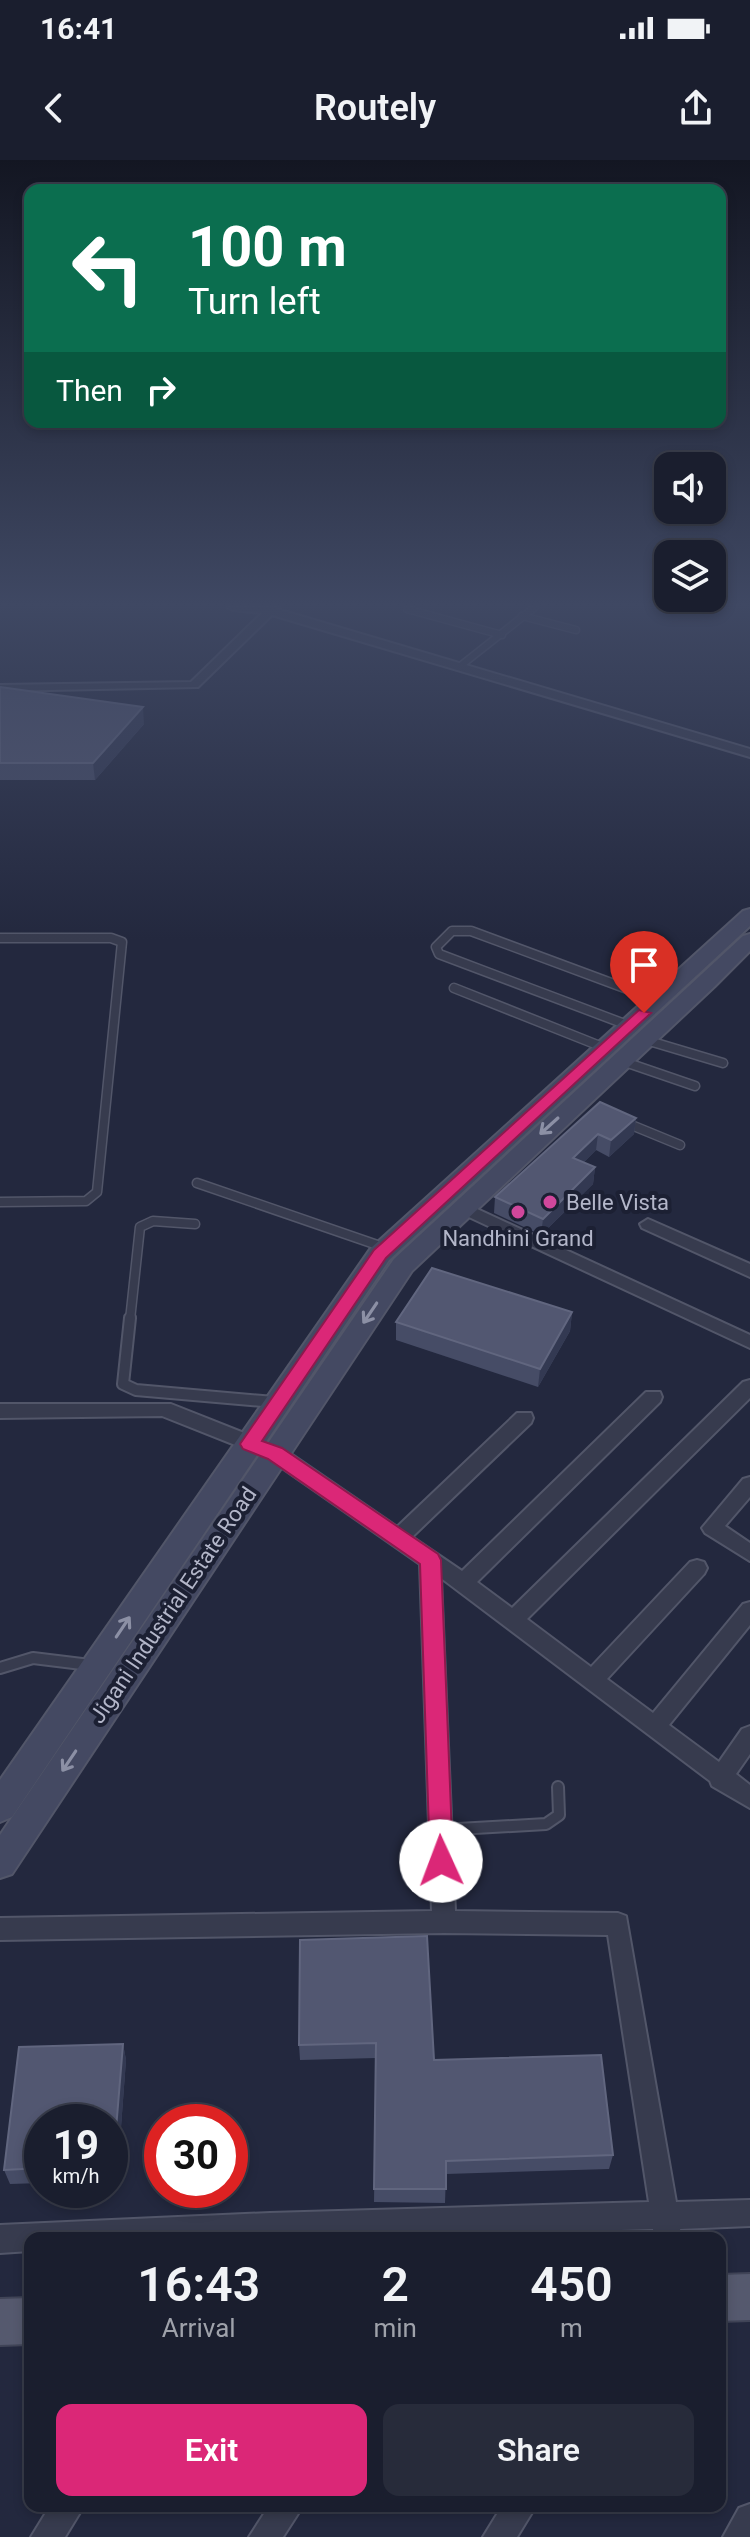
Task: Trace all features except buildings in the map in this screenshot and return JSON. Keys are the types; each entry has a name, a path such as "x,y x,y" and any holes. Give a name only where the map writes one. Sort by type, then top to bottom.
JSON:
{"main road":[{"name":"Jigani Industrial Estate Road","path":"638,1033 658,1001 750,915"},
{"name":"Jigani Industrial Estate Road","path":"2,1800 386,1248 638,1033 689,1003 750,940"},
{"name":"Jigani Industrial Estate Road","path":"0,1863 403,1265 462,1207 582,1104 613,1055"},
{"path":"726,2298 750,2297"},
{"path":"0,2322 24,2321"}],"street":[{"path":"631,718 750,753"},
{"path":"462,1207 750,1342"},
{"path":"648,1224 750,1271"},
{"path":"512,1621 750,1387"},
{"path":"463,1583 653,1397"},
{"path":"0,1411 134,1400 275,1453 463,1583 720,1779 750,1798"},
{"path":"399,1538 524,1418"},
{"path":"750,1484 712,1528 750,1553"},
{"path":"430,1560 444,1922"},
{"path":"592,1681 697,1568"},
{"path":"653,1728 750,1610"},
{"path":"720,1779 750,1736"},
{"path":"0,1929 444,1922 618,1924 666,2228"},
{"path":"158,2232 270,2227 666,2228 750,2213"},
{"path":"0,2239 24,2238"},
{"path":"46,2537 65,2512"},
{"path":"264,2537 283,2512"},
{"path":"498,2537 517,2512"},
{"path":"738,2537 750,2519"}],"lane":[{"path":"658,1001 471,931 452,931 436,947 439,954 638,1033 723,1063"},
{"path":"0,938 111,938 122,942 112,1014 97,1192 86,1201 0,1202"},
{"path":"454,988 695,1086"},
{"path":"612,1117 680,1145"},
{"path":"197,1183 386,1248"},
{"path":"195,1224 153,1221 140,1227 123,1384 134,1400 278,1403"},
{"path":"0,1668 16,1659 53,1658 96,1667"},
{"path":"440,1830 546,1824 559,1815 558,1787"}],"place":[{"name":"Belle Vista","path":"550,1202"},
{"name":"Nandhini Grand","path":"518,1212"}],"route":[{"path":"441,1861 430,1560 275,1453 250,1444 380,1254 644,1013"}]}
